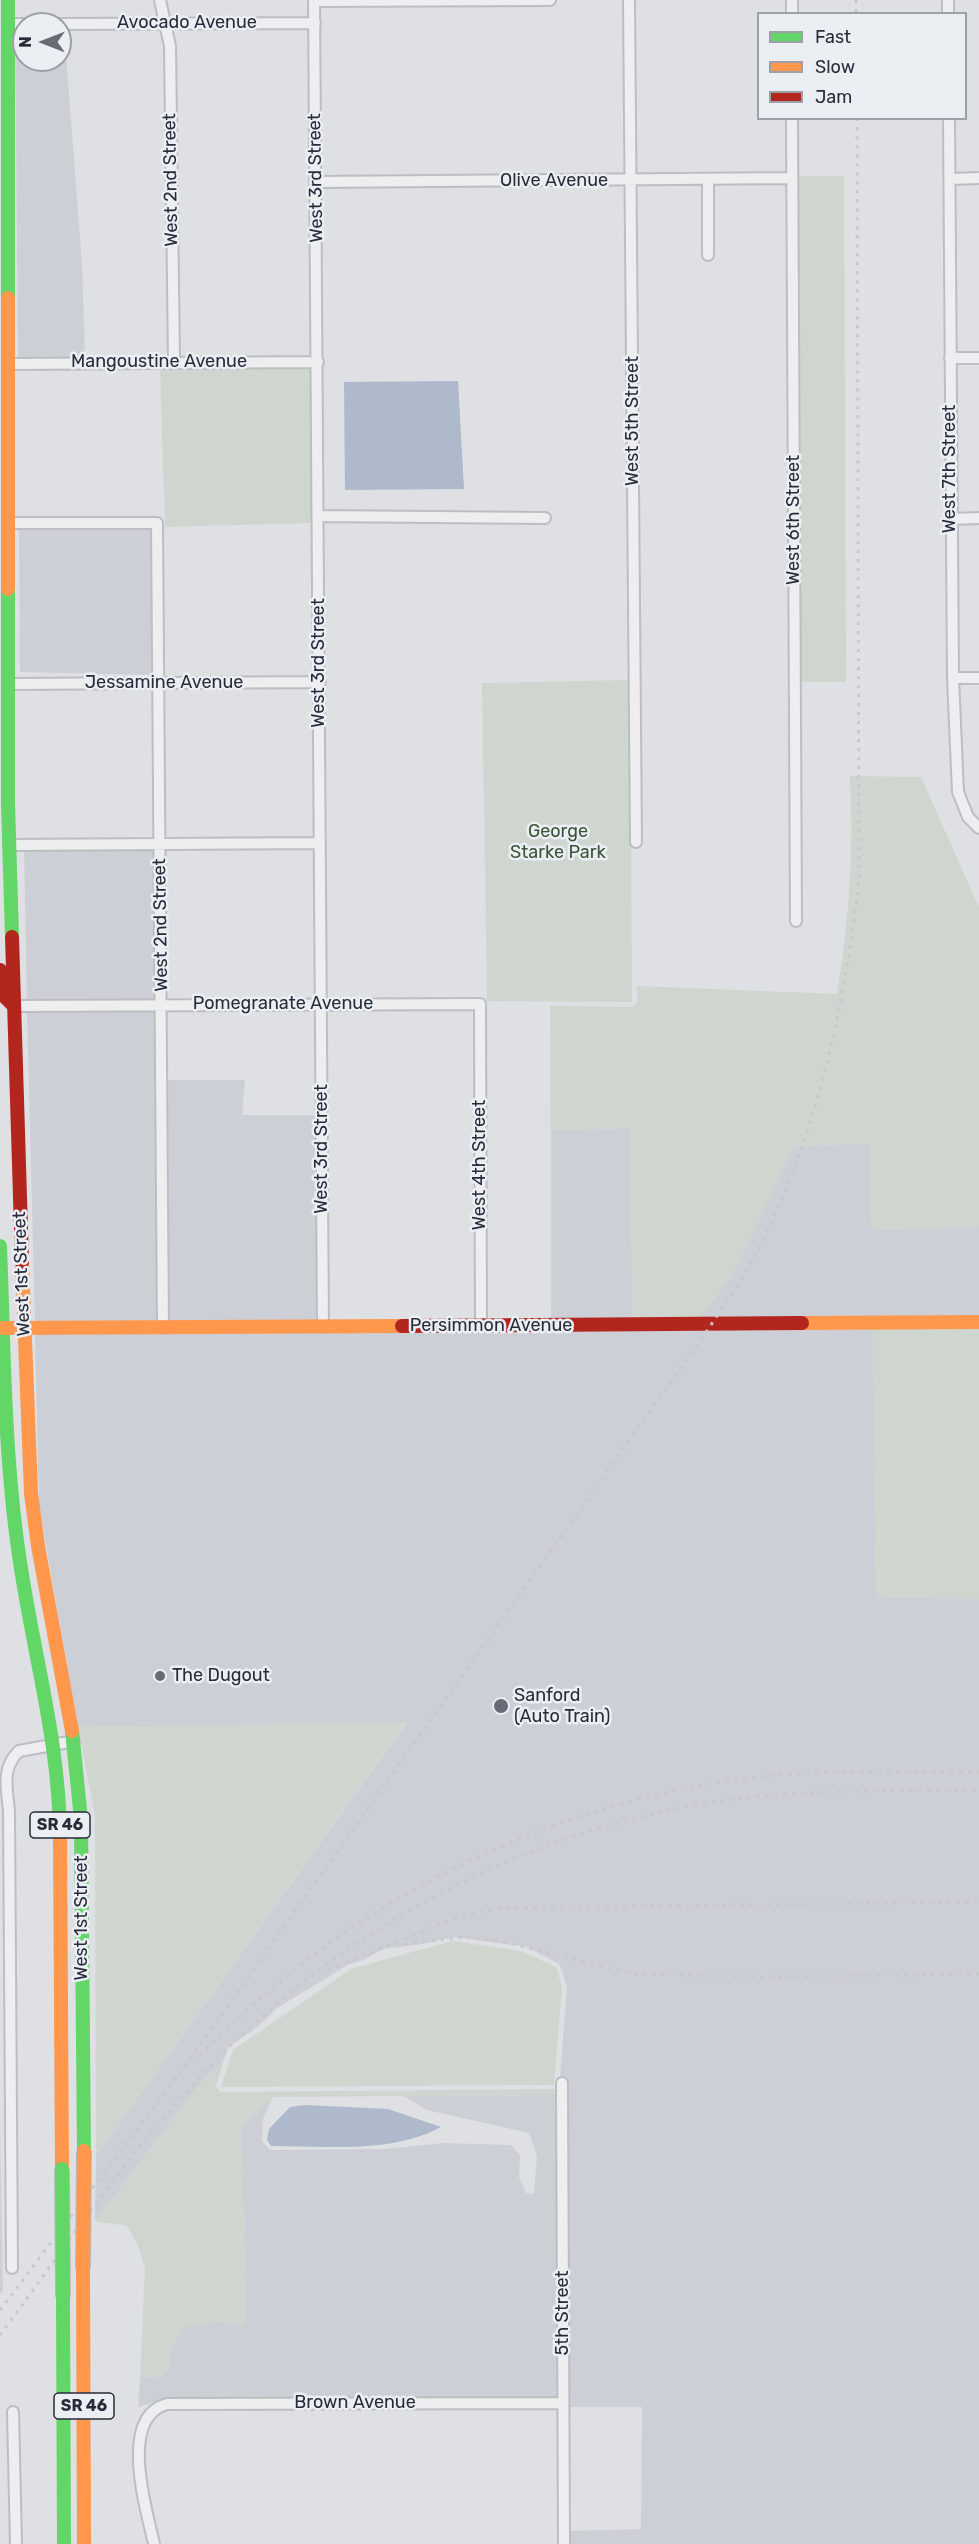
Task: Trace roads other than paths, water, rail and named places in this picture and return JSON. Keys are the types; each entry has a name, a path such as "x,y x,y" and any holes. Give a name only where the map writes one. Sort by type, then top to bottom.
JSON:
{"main road":[{"name":"West 1st Street","path":"8,0 5,365 9,523 4,679 23,1328 32,1504 74,1742 82,1858 84,2544"},
{"path":"0,10 9,24"},
{"path":"0,702 2,743 8,763"},
{"path":"0,970 2,994 5,1000 14,1006"},
{"name":"West 1st Street","path":"0,1246 4,1486 53,1744 61,1858 63,2544"},
{"name":"Persimmon Avenue","path":"3,1328 979,1322"}],"street":[{"name":"West 2nd Street","path":"160,0 170,46 174,361"},
{"path":"314,1 550,0"},
{"name":"West 5th Street","path":"629,0 636,842"},
{"name":"West 3rd Street","path":"314,1 323,1327"},
{"name":"Avocado Avenue","path":"72,24 315,23"},
{"name":"West 6th Street","path":"792,120 796,921"},
{"name":"West 7th Street","path":"949,120 950,519 953,678 958,792 968,817 979,828"},
{"name":"Olive Avenue","path":"316,182 792,178"},
{"path":"950,179 979,178"},
{"path":"708,179 708,255"},
{"path":"950,358 979,358"},
{"name":"Mangoustine Avenue","path":"5,365 174,361 318,362"},
{"path":"318,516 545,518"},
{"path":"950,519 979,518"},
{"name":"West 2nd Street","path":"9,523 157,523 163,1328"},
{"path":"953,678 979,678"},
{"name":"Jessamine Avenue","path":"4,679 320,682"},
{"path":"9,844 320,843"},
{"name":"Pomegranate Avenue","path":"14,1006 480,1004"},
{"name":"West 4th Street","path":"480,1004 481,1326"},
{"path":"12,2268 5,2126 9,1811 6,1776 8,1767 19,1751 74,1742"},
{"name":"5th Street","path":"562,2083 564,2544"},
{"name":"Brown Avenue","path":"154,2544 140,2476 139,2438 148,2413 167,2404 563,2403"},
{"path":"13,2412 16,2544"}],"water":[{"path":"458,381 464,489 345,490 344,382"},
{"path":"306,2105 388,2109 441,2127 421,2136 380,2145 271,2146 267,2140 269,2129 290,2107"}],"railway":[{"path":"856,0 856,12"},
{"path":"0,2310 188,2062 711,1325 746,1272 770,1226 790,1179 822,1082 834,1032 859,881 857,120"},
{"path":"200,2055 266,1993 338,1937 385,1906 434,1879 538,1831 646,1797 701,1785 757,1777 840,1772 979,1772"},
{"path":"0,2335 97,2202 173,2106 201,2076 255,2023 313,1975 376,1931 441,1893 510,1860 581,1834 655,1814 760,1796 854,1791 979,1790"},
{"path":"329,1970 457,1917 500,1908 979,1902"},
{"path":"405,1944 463,1937 501,1941 633,1974 764,1977 979,1974"}],"place":[{"name":"The Dugout","path":"160,1676"},
{"name":"Sanford (Auto Train)","path":"501,1706"}],"park label":[{"name":"George Starke Park","path":"558,842"}]}
